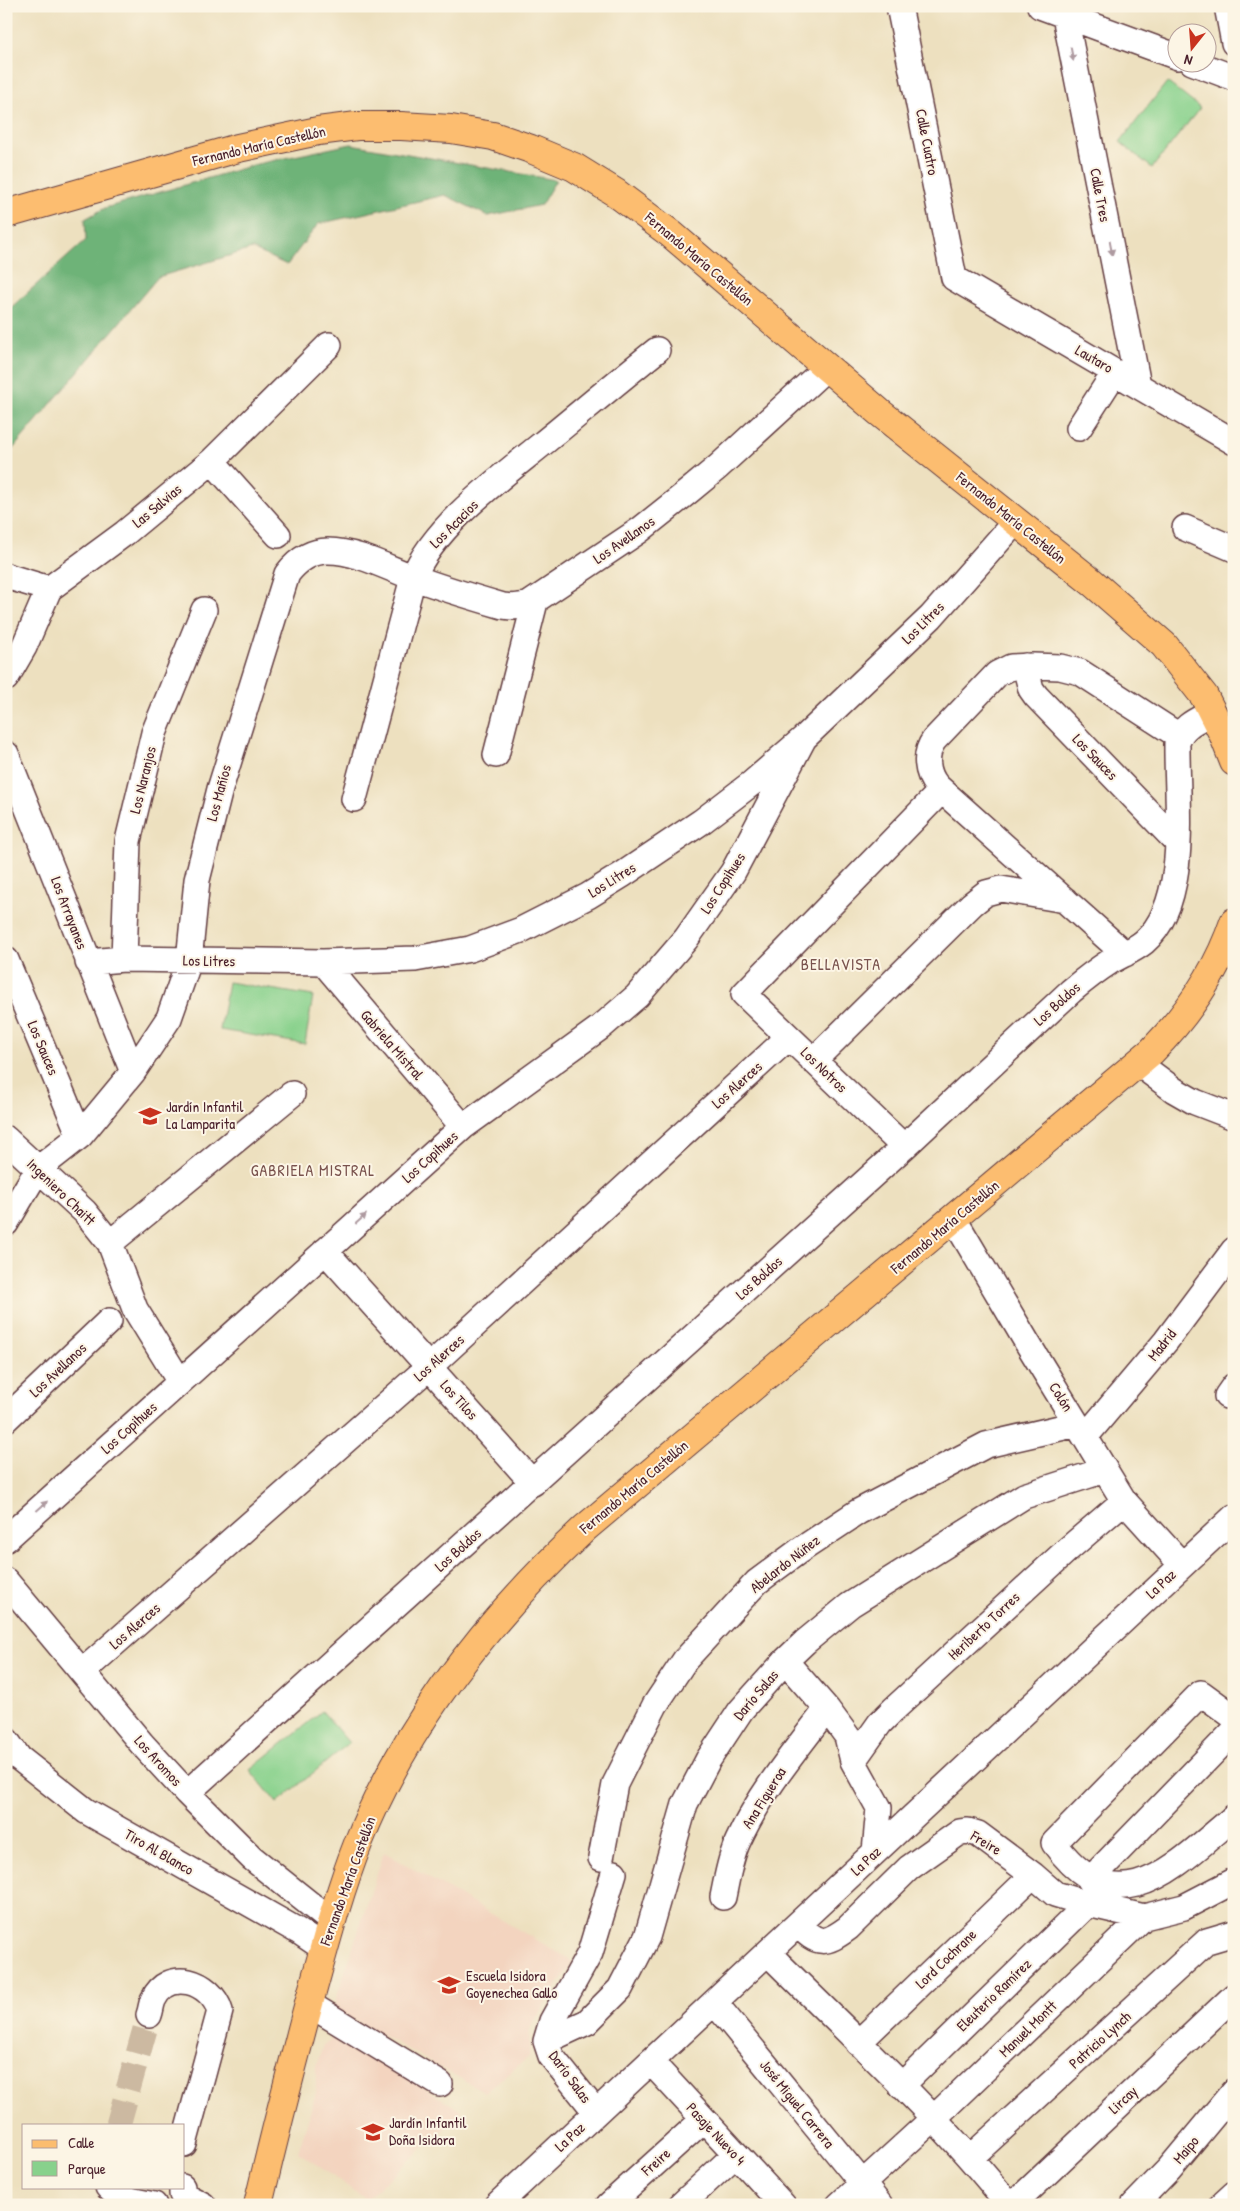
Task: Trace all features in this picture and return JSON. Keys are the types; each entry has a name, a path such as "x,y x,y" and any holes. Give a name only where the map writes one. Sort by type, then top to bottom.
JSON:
{"main road":[{"name":"Fernando María Castellón","path":"6,214 238,148 318,131 357,126 451,129 493,136 574,167 616,193 671,234 826,367 1015,522 1094,583 1164,645 1193,681 1213,712 1234,762"},
{"name":"Fernando María Castellón","path":"258,2205 324,1948 359,1842 396,1765 459,1664 497,1618 564,1548 610,1506 1139,1064 1166,1037 1194,1002 1220,959 1234,922"}],"street":[{"name":"Calle Cuatro","path":"899,6 954,278"},
{"path":"1040,6 1064,11 1168,53"},
{"path":"1227,6 1234,43"},
{"name":"Calle Tres","path":"1064,11 1138,385"},
{"path":"1218,72 1234,78"},
{"name":"Lautaro","path":"954,278 1234,442"},
{"name":"Las Salvias","path":"49,589 125,533 212,461 329,345"},
{"name":"Los Acacios","path":"354,799 413,578 431,545 471,505 508,472 657,350"},
{"name":"Los Avellanos","path":"535,602 640,530 718,468 826,367"},
{"path":"1080,428 1115,372"},
{"path":"212,461 278,535"},
{"name":"Los Litres","path":"88,962 124,959 323,962 415,959 470,950 521,930 588,896 701,822 752,783 804,738 931,617 1015,522"},
{"path":"1186,528 1234,549"},
{"name":"Los Mañíos","path":"6,1223 38,1169 80,1136 133,1072 169,1018 189,961 197,880 220,789 287,574 292,566 308,555 328,551 351,555 413,578 503,606 522,607 535,602"},
{"path":"6,576 49,589 24,647 6,678"},
{"path":"496,755 535,602"},
{"name":"Los Naranjos","path":"124,959 128,841 154,732 204,610"},
{"name":"Los Sauces","path":"1025,666 1030,689 1036,696 1177,842"},
{"path":"1125,954 933,782 928,762 928,750 934,740 997,674 1012,667 1060,667 1080,672 1179,736 1187,726 1213,712"},
{"name":"Los Boldos","path":"187,1793 904,1147 1071,991 1094,972 1125,954 1152,933 1165,912 1175,871 1177,842 1177,743 1179,736"},
{"name":"Los Copihues","path":"6,1539 463,1127 601,1027 637,996 686,939 733,872 804,738"},
{"name":"Los Arrayanes","path":"6,754 133,1072"},
{"name":"Los Notros","path":"904,1147 744,994 941,790"},
{"path":"813,1061 965,911 986,893 1001,889 1066,900"},
{"name":"Los Sauces","path":"6,960 80,1136"},
{"name":"Gabriela Mistral","path":"323,962 463,1127"},
{"name":"Los Alerces","path":"82,1672 429,1367 789,1037"},
{"path":"1139,1064 1188,1098 1234,1117"},
{"path":"110,1243 292,1094"},
{"name":"Ingeniero Chaitt","path":"6,1139 85,1212 110,1243 135,1309 180,1382"},
{"name":"Colón","path":"954,1219 1124,1501 1182,1566"},
{"name":"Madrid","path":"1081,1430 1166,1341 1234,1250"},
{"name":"Los Tilos","path":"325,1251 533,1483"},
{"name":"Los Avellanos","path":"6,1419 109,1321"},
{"name":"Abelardo Núñez","path":"608,1866 615,1784 655,1705 685,1660 757,1582 799,1551 858,1512 986,1445 1081,1430"},
{"name":"Darío Salas","path":"546,2040 587,2022 620,1989 647,1937 685,1804 708,1760 741,1710 785,1661 850,1605 1024,1496 1104,1470"},
{"name":"Heriberto Torres","path":"853,1761 880,1723 893,1710 1066,1551 1124,1501"},
{"name":"La Paz","path":"497,2205 1234,1517"},
{"name":"Los Aromos","path":"6,1581 142,1744 187,1793 252,1858 332,1921"},
{"path":"785,1661 827,1709 847,1736 853,1761 879,1808 875,1852"},
{"path":"1234,1717 1201,1693 1054,1843 1062,1854 1090,1880 1109,1885 1124,1886 1156,1879 1171,1870 1234,1817"},
{"name":"Ana Figueroa","path":"723,1897 730,1862 757,1806 784,1766 827,1709"},
{"path":"1090,1880 1234,1731"},
{"name":"Tiro Al Blanco","path":"6,1740 19,1758 86,1811 298,1931 324,1948"},
{"name":"Freire","path":"798,1924 811,1938 830,1940 840,1934 908,1868 960,1832 968,1831 978,1834 1055,1894 1144,1917"},
{"name":"Darío Salas","path":"596,2112 551,2056 546,2040 552,2021 590,1953 608,1866"},
{"name":"Lord Cochrane","path":"858,2043 1033,1875"},
{"name":"Manuel Montt","path":"839,2205 934,2118 1144,1917 1184,1907 1234,1881"},
{"name":"Eleuterio Ramírez","path":"901,2086 1088,1904"},
{"name":"Patricio Lynch","path":"971,2157 1207,1941 1234,1933"},
{"path":"768,1953 934,2118 971,2157 1009,2205"},
{"path":"149,2015 154,1999 159,1992 173,1983 181,1981 190,1981 206,1988 213,1995 220,2011 185,2140"},
{"name":"Lircay","path":"1013,2205 1234,1996"},
{"name":"José Miguel Carrera","path":"715,2003 880,2205"},
{"path":"309,2004 440,2084"},
{"name":"Pasaje Nuevo 4","path":"651,2062 736,2155 768,2200"},
{"name":"Maipo","path":"1134,2205 1169,2169 1234,2091"},
{"name":"Freire","path":"609,2205 703,2120"},
{"path":"681,2205 736,2155"},
{"path":"109,2188 120,2198 154,2205"},
{"path":"182,2188 182,2194 203,2205"},
{"path":"1222,2205 1234,2194"}],"shaded area":[{"name":"Escuela Isidora Goyenechea Gallo","path":"384,1852 573,1961 530,2028 529,2057 485,2092 333,2008"},
{"name":"Jardín Infantil Doña Isidora","path":"336,2036 342,2036 463,2112 366,2199 298,2152 316,2093 316,2066 323,2045"}],"green space":[{"path":"1167,82 1200,108 1152,168 1120,142"},
{"path":"351,144 556,180 541,205 488,216 445,195 318,224 287,265 252,249 158,277 6,457 6,312 86,240 85,219 105,208 257,164"},
{"path":"228,982 313,996 305,1044 220,1030"},
{"path":"322,1711 349,1743 277,1803 250,1770"}],"tunnel":[{"path":"118,2124 149,2015"}],"place":[{"name":"Jardín Infantil La Lamparita","path":"150,1116"},
{"name":"Escuela Isidora Goyenechea Gallo","path":"449,1985"},
{"name":"Jardín Infantil Doña Isidora","path":"373,2132"}],"district":[{"name":"BELLAVISTA","path":"841,964"},
{"name":"GABRIELA MISTRAL","path":"313,1170"}]}
